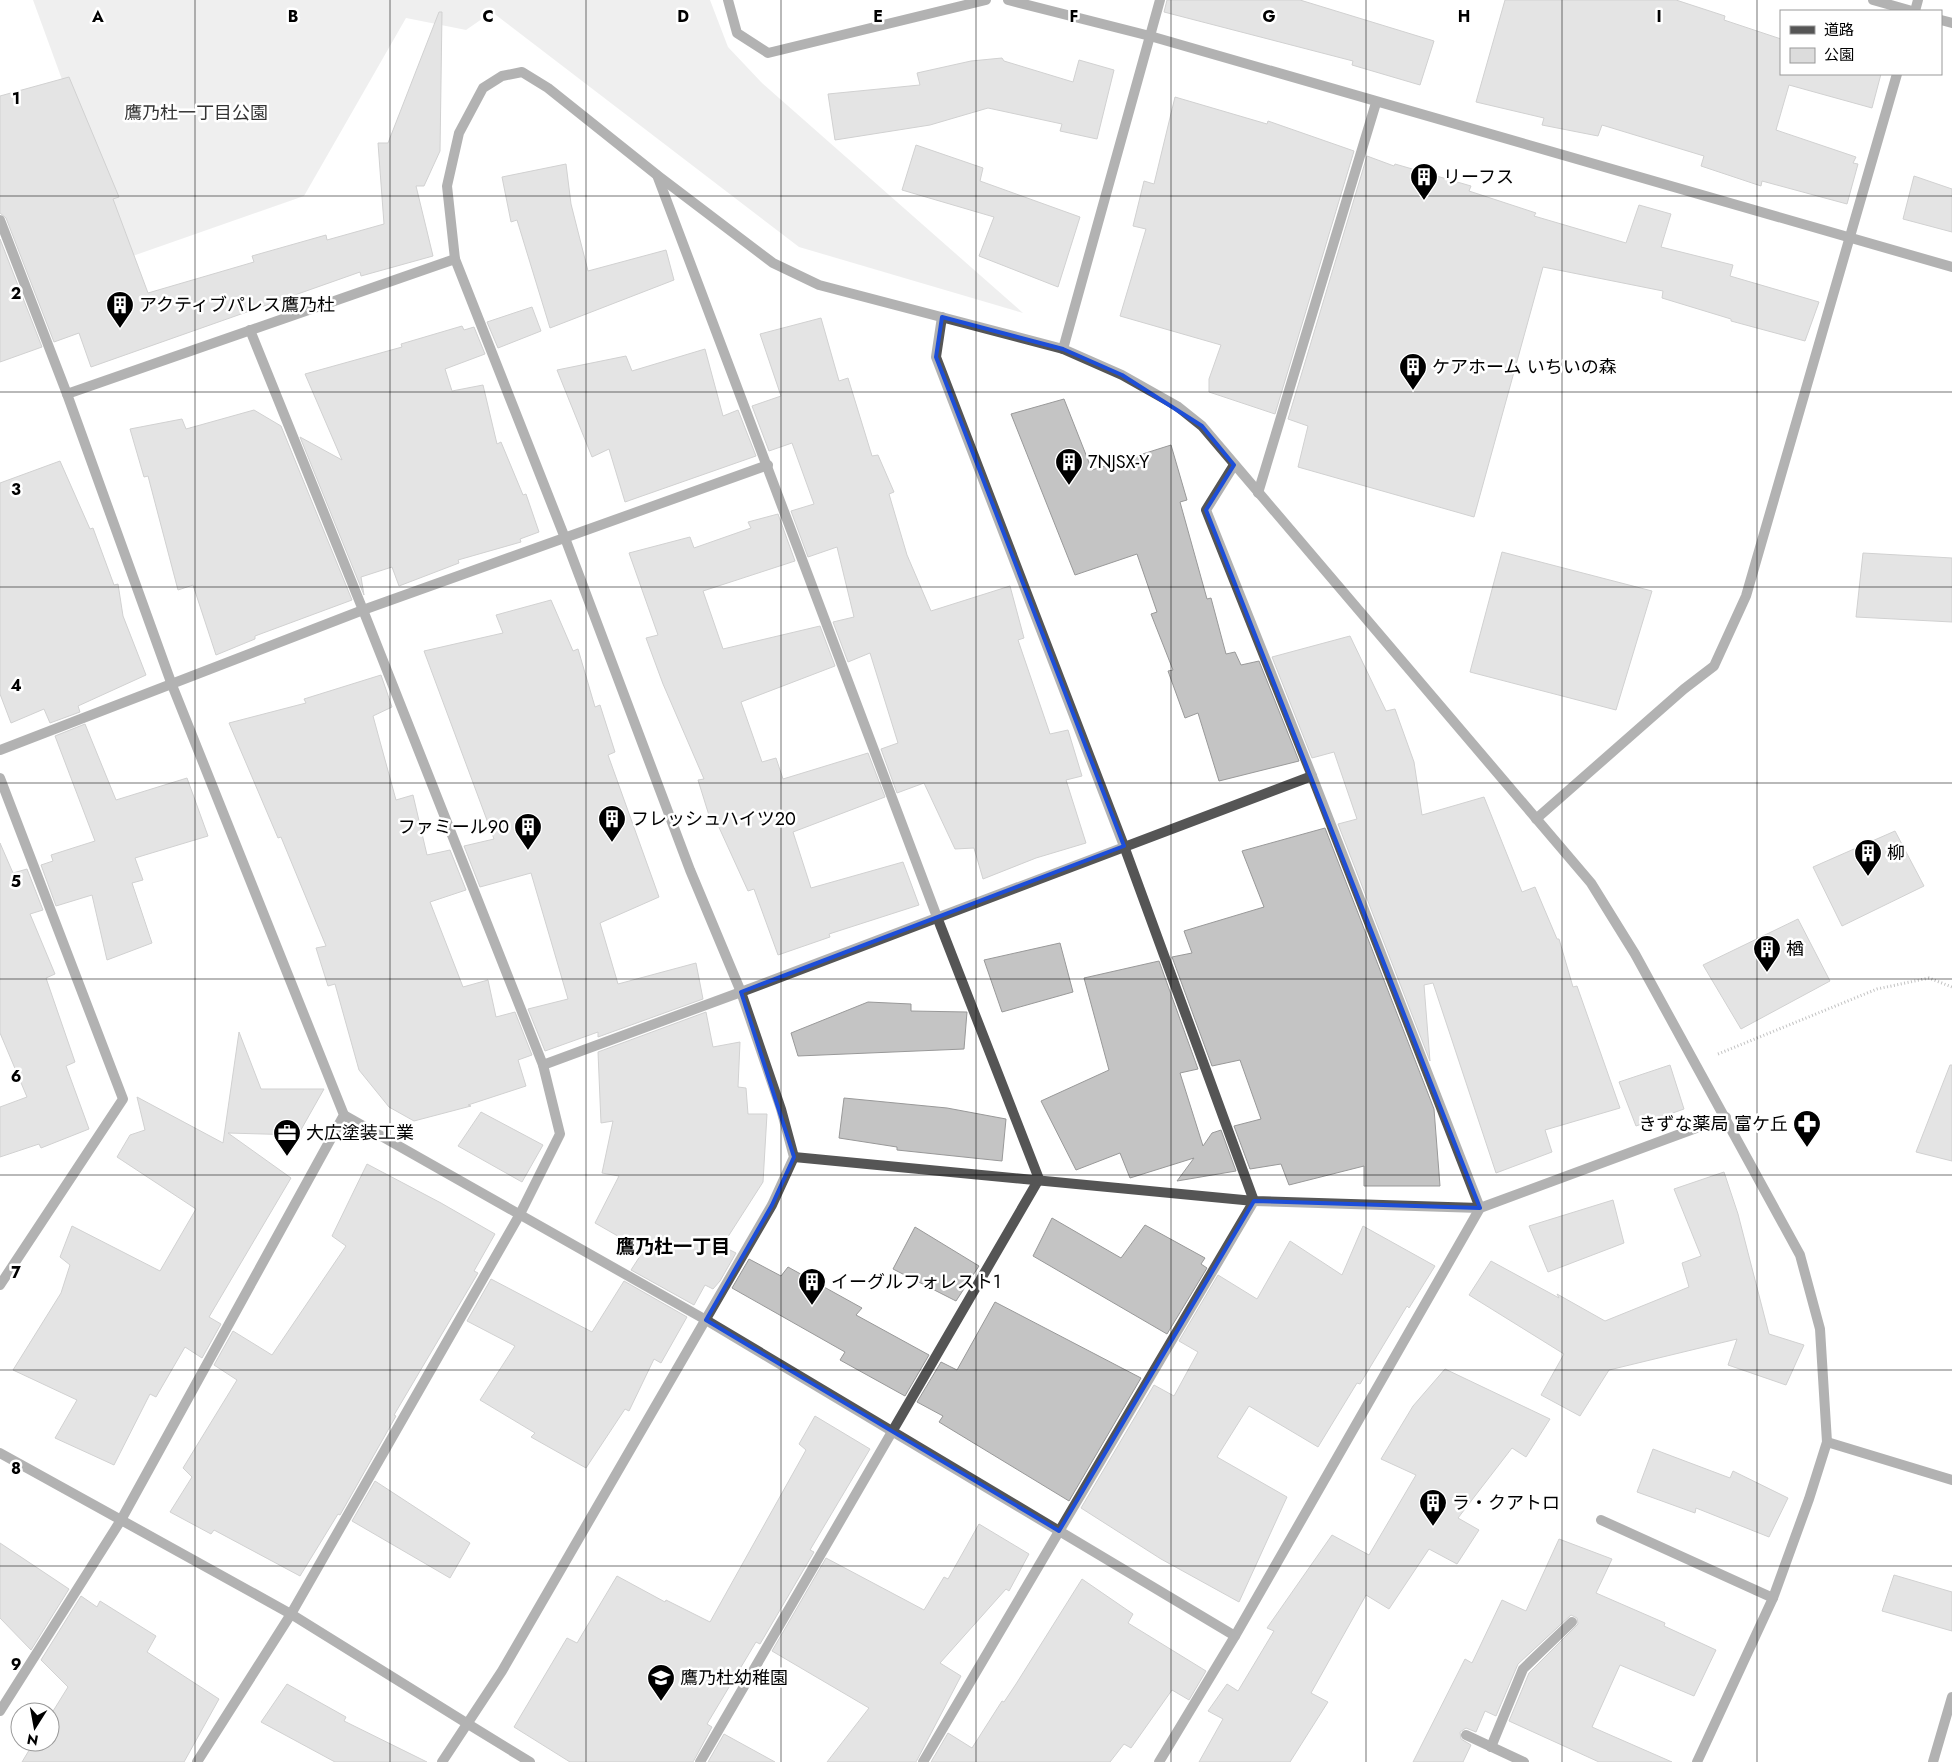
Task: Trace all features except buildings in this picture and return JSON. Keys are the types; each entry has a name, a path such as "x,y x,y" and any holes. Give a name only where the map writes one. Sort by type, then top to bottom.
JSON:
{"street":[{"path":"728,0 737,33 768,53 986,0"},
{"path":"1008,0 1150,36 1376,103 1952,267"},
{"path":"1063,349 1160,0"},
{"path":"1873,0 1910,10"},
{"path":"442,1762 502,1670 706,1320 772,1205 794,1158 781,1109 741,992 690,870 565,538 455,259 447,186 459,134 484,88 502,76 522,72 548,88 773,263 819,285 1063,349 1122,375 1176,406 1202,426 1591,883 1635,954 1800,1255 1820,1330 1827,1442 1810,1499 1773,1598 1697,1762"},
{"path":"1536,819 1684,689 1714,666 1746,596 1897,75"},
{"path":"1258,493 1376,103"},
{"path":"657,174 768,464 937,917 1039,1179"},
{"path":"0,220 67,394 172,685 344,1115 706,1320 1235,1636"},
{"path":"67,394 455,259"},
{"path":"942,317 936,357 1124,846 1254,1201"},
{"path":"198,1762 291,1614 520,1214 560,1134 543,1065 250,330"},
{"path":"0,750 363,610 768,464"},
{"path":"1234,465 1206,510 1480,1208"},
{"path":"543,1065 1312,776"},
{"path":"0,778 123,1098 0,1285"},
{"path":"0,1711 121,1520 344,1115"},
{"path":"794,1158 1039,1179 1254,1201 1480,1208 1726,1117"},
{"path":"700,1762 1039,1179"},
{"path":"923,1762 1254,1201"},
{"path":"1160,1762 1235,1636 1480,1208"},
{"path":"1827,1442 1952,1480"},
{"path":"0,1453 291,1614 530,1762"},
{"path":"1601,1520 1773,1598"},
{"path":"1491,1747 1523,1669 1572,1622"},
{"path":"1933,1762 1952,1697"},
{"path":"1466,1735 1524,1762"}],"path":[{"path":"1696,1063 1877,989 1929,978 1952,987"}],"highlighted area":[{"path":"942,317 1063,349 1122,375 1202,426 1234,465 1206,510 1480,1208 1254,1201 1059,1531 706,1320 772,1205 794,1157 741,992 1124,846 936,357"}],"green space":[{"name":"鷹乃杜一丁目公園","path":"33,0 710,0 728,47 762,83 1023,313 799,247 492,12 466,30 406,18 304,196 127,258"}],"place":[{"name":"リーフス","path":"1424,201"},
{"name":"アクティブパレス鷹乃杜","path":"120,329"},
{"name":"ケアホーム いちいの森","path":"1413,391"},
{"name":"7NJSX-Y","path":"1069,486"},
{"name":"フレッシュハイツ20","path":"612,843"},
{"name":"ファミール90","path":"528,851"},
{"name":"柳","path":"1868,877"},
{"name":"楢","path":"1767,973"},
{"name":"きずな薬局 富ケ丘","path":"1807,1148"},
{"name":"大広塗装工業","path":"287,1157"},
{"name":"イーグルフォレスト1","path":"812,1306"},
{"name":"ラ・クアトロ","path":"1433,1527"},
{"name":"鷹乃杜幼稚園","path":"661,1702"}],"district":[{"name":"鷹乃杜一丁目","path":"673,1246"}]}
